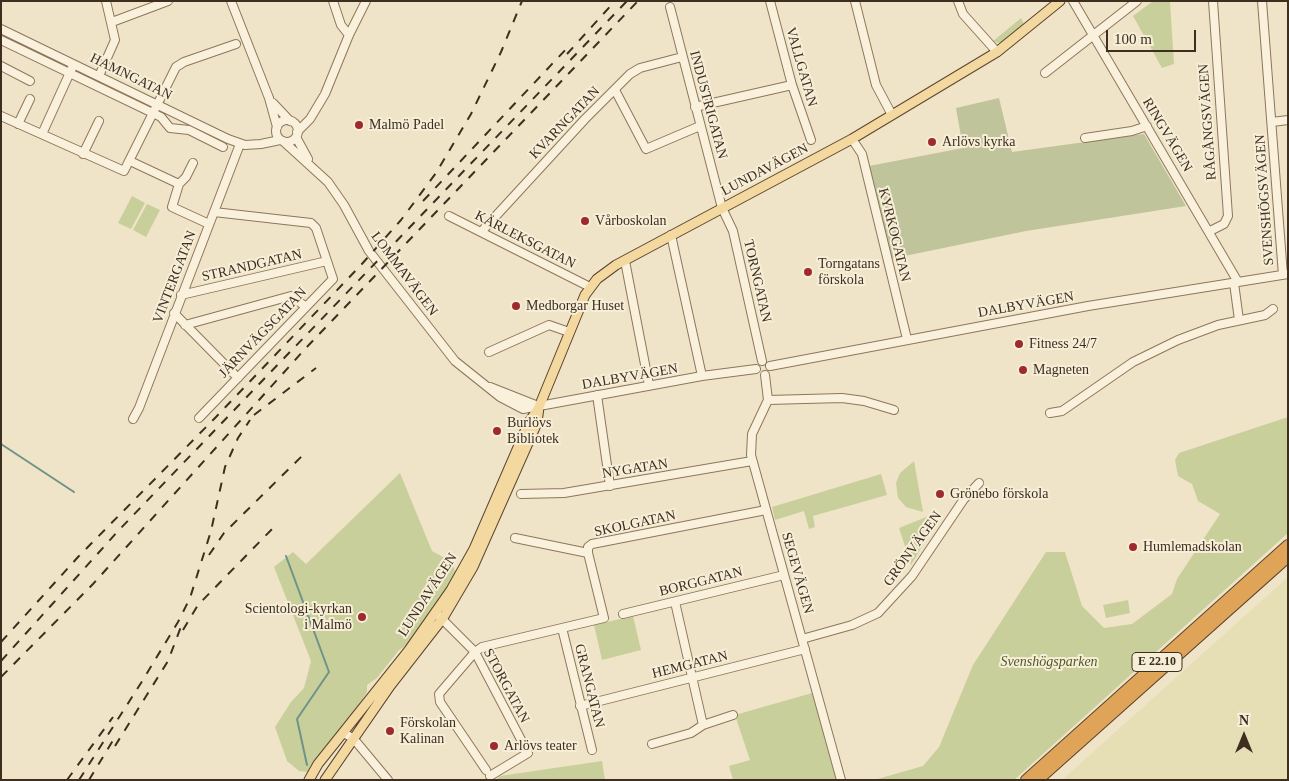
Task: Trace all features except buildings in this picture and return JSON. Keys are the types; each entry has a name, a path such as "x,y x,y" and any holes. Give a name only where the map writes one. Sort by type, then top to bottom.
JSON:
{"highway":[{"name":"E 22.10","path":"1026,780 1288,545"},
{"name":"E 22.10","path":"1038,780 1288,557"}],"main road":[{"name":"LUNDAVÄGEN","path":"325,780 439,616 474,549 529,422 539,407 569,332 590,287 605,273 625,261 852,138 998,52 1060,1"},
{"name":"LUNDAVÄGEN","path":"309,780 318,764 439,616"}],"street":[{"path":"99,76 115,40 106,1"},
{"path":"112,22 168,1"},
{"name":"LOMMAVÄGEN","path":"231,1 269,98 277,127 276,134 313,167"},
{"path":"333,1 341,26 349,35"},
{"path":"281,140 290,142 314,113 325,94 349,35 366,1"},
{"name":"VALLGATAN","path":"770,1 792,85 811,140"},
{"path":"855,1 876,85 892,115"},
{"path":"958,1 964,14 998,52"},
{"name":"RINGVÄGEN","path":"1073,1 1210,231 1236,282"},
{"path":"1045,73 1137,1"},
{"name":"RÅGÅNGSVÄGEN","path":"1210,231 1224,224 1228,216 1213,1"},
{"name":"SVENSHÖGSVÄGEN","path":"1262,1 1285,274"},
{"name":"INDUSTRIGATAN","path":"670,7 722,208"},
{"name":"HAMNGATAN","path":"1,30 240,144 281,140"},
{"path":"1,40 161,117 170,128 189,130 223,147"},
{"path":"1,116 124,171 170,75 179,64 236,44"},
{"name":"KVARNGATAN","path":"482,231 615,90 640,68 682,57"},
{"path":"42,134 74,64"},
{"path":"1,66 30,81"},
{"path":"695,107 792,85"},
{"path":"615,90 646,150 700,126"},
{"name":"LOMMAVÄGEN","path":"269,98 295,125 298,145 313,167 338,195 370,251 455,361 500,397 523,409 539,407"},
{"path":"18,124 30,99"},
{"path":"277,127 282,122 314,113"},
{"name":"SVENSHÖGSVÄGEN","path":"1272,122 1288,120"},
{"path":"83,154 99,121"},
{"path":"1085,138 1132,131 1147,126"},
{"name":"HAMNGATAN","path":"250,144 267,137 277,127"},
{"name":"KYRKOGATAN","path":"852,138 862,154 907,339"},
{"name":"VINTERGATAN","path":"133,419 139,408 240,144"},
{"path":"130,160 179,184"},
{"path":"192,163 186,177 179,184 172,208 209,224"},
{"name":"TORNGATAN","path":"722,208 733,231 762,361"},
{"path":"214,212 308,222 316,228 328,262"},
{"name":"KÄRLEKSGATAN","path":"449,216 590,287"},
{"path":"671,235 702,376"},
{"path":"625,261 649,386"},
{"name":"STRANDGATAN","path":"181,295 328,262"},
{"name":"JÄRNVÄGSGATAN","path":"199,418 305,306 332,281 328,262"},
{"name":"DALBYVÄGEN","path":"770,366 907,339 1285,274"},
{"path":"1236,282 1239,320"},
{"path":"185,325 291,296 305,306"},
{"path":"1050,413 1062,411 1133,362 1192,334 1239,320 1253,318 1274,309"},
{"path":"174,313 238,378"},
{"path":"489,352 549,325 569,332"},
{"path":"762,361 770,366 769,371 765,375 759,374 756,369 762,361"},
{"name":"DALBYVÄGEN","path":"539,407 702,376 756,369"},
{"path":"765,375 768,400 842,398 864,401 894,410"},
{"path":"596,395 610,486"},
{"name":"SEGEVÄGEN","path":"768,400 752,434 750,449 752,461 842,780"},
{"name":"NYGATAN","path":"521,494 564,493 752,461"},
{"name":"GRÖNVÄGEN","path":"802,639 852,626 878,612 912,576 964,499 979,483"},
{"name":"SKOLGATAN","path":"515,538 588,553 588,547 592,544 766,510"},
{"path":"475,652 482,647 604,618 588,553"},
{"name":"BORGGATAN","path":"623,614 784,575"},
{"path":"675,602 703,725"},
{"name":"STORGATAN","path":"439,616 475,652 528,753 488,773 438,699 439,694 475,652"},
{"name":"GRANGATAN","path":"562,628 592,750"},
{"name":"HEMGATAN","path":"580,706 805,649"},
{"path":"652,744 691,733 703,725 733,715"},
{"path":"343,733 353,738 384,778"}],"shaded area":[{"path":"1288,577 1288,780 1062,780"}],"green space":[{"path":"1153,1 1170,1 1174,64 1162,68 1133,16"},
{"path":"1021,18 1024,24 1001,43 992,42"},
{"path":"999,98 1012,152 1144,134 1186,206 1026,231 890,259 869,166 963,148 956,108"},
{"path":"132,196 145,203 131,229 118,223"},
{"path":"147,204 160,210 146,237 133,230"},
{"name":"Svenshögsparken","path":"1288,417 1288,533 1014,780 874,780 923,766 939,747 973,665 1046,552 1065,552 1082,606 1104,628 1132,624 1172,594 1177,579 1220,514 1198,501 1192,484 1178,476 1175,460 1179,453"},
{"path":"914,461 923,512 906,507 898,498 896,483 900,473"},
{"path":"400,473 432,551 452,562 456,574 412,642 399,650 377,678 367,685 367,692 345,727 318,761 308,772 299,771 287,761 275,727 291,702 304,688 311,661 274,567 293,552 306,564"},
{"path":"881,474 887,495 813,516 815,527 809,529 804,511 775,520 772,507"},
{"path":"936,513 942,514 911,565 899,528"},
{"path":"1128,600 1130,613 1106,618 1103,605"},
{"path":"633,616 641,650 602,660 594,625"},
{"path":"812,693 838,780 733,780 729,766 750,760 735,715"},
{"path":"602,761 605,780 496,780 500,776"}],"waterway":[{"path":"1,444 74,492"},
{"path":"286,556 329,672 297,719 307,765"}],"railway":[{"path":"1,642 78,557 216,417 361,265 401,220 436,173 471,114 501,52 522,1"},
{"path":"567,54 615,1"},
{"path":"1,661 119,530 627,1"},
{"path":"1,677 93,584 305,349 638,1"},
{"path":"423,201 569,46"},
{"path":"254,415 316,368"},
{"path":"79,780 141,683 178,622 190,598 211,531 225,467 238,438 250,420"},
{"path":"209,555 224,533 303,455"},
{"path":"183,630 198,605 275,526"},
{"path":"115,746 168,661 182,624"},
{"path":"67,780 113,717"},
{"path":"89,780 115,737"}],"place":[{"name":"Malmö Padel","path":"359,125"},
{"name":"Arlövs kyrka","path":"932,142"},
{"name":"Vårboskolan","path":"585,221"},
{"name":"Torngatans förskola","path":"808,272"},
{"name":"Medborgar Huset","path":"516,306"},
{"name":"Fitness 24/7","path":"1019,344"},
{"name":"Magneten","path":"1023,370"},
{"name":"Burlövs Bibliotek","path":"497,431"},
{"name":"Grönebo förskola","path":"940,494"},
{"name":"Humlemadskolan","path":"1133,547"},
{"name":"Scientologi-kyrkan i Malmö","path":"362,617"},
{"name":"Förskolan Kalinan","path":"390,731"},
{"name":"Arlövs teater","path":"494,746"}]}
